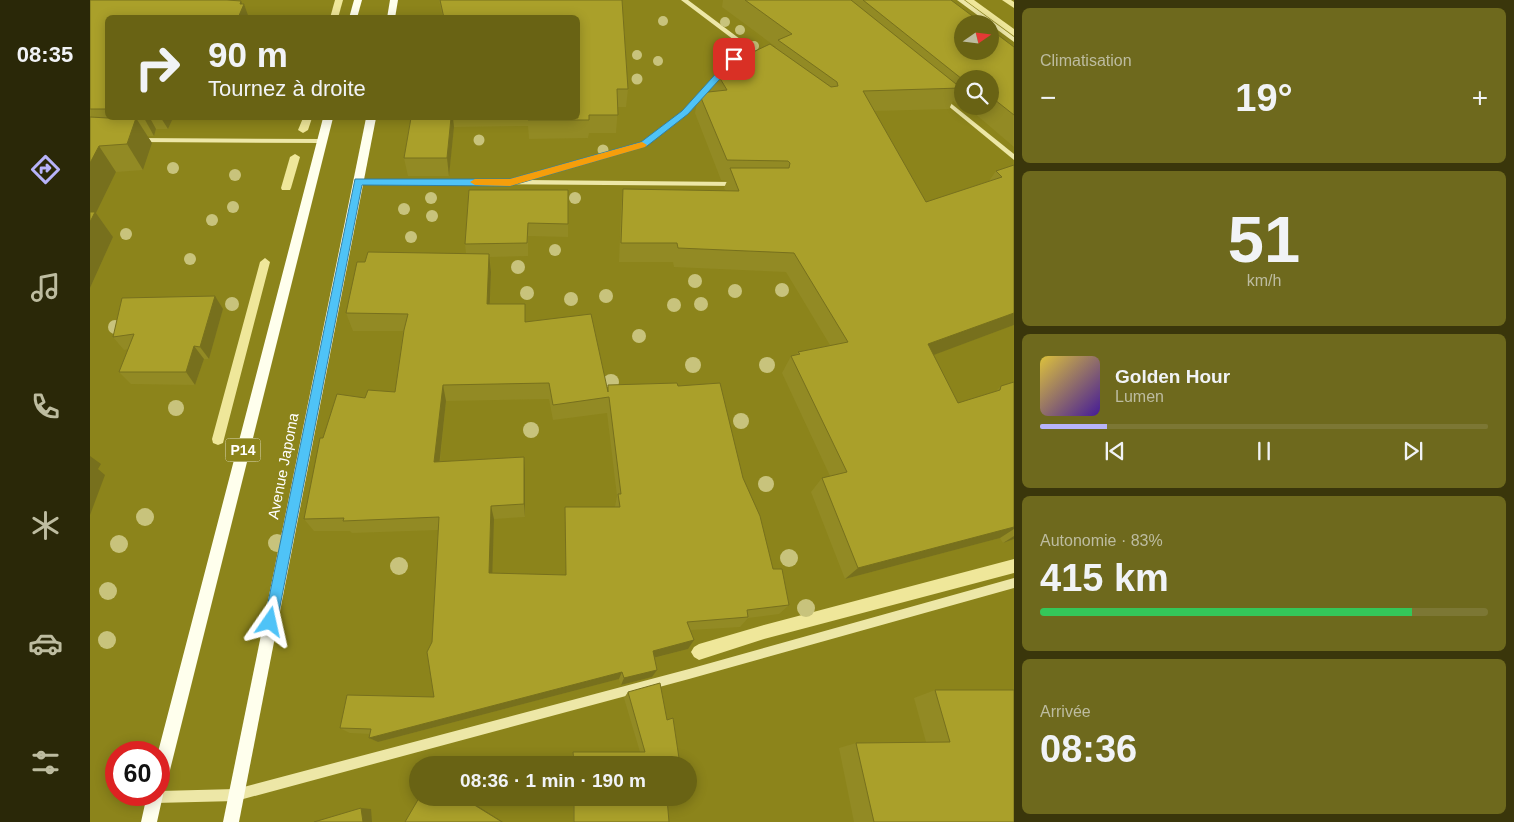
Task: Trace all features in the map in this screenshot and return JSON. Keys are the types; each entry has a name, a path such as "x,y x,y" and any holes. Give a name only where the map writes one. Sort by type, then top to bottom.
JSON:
{"main road":[{"path":"354,15 358,0"},
{"path":"392,15 394,0"},
{"name":"P14","path":"169,741 327,120"},
{"name":"Avenue Japoma","path":"231,822 371,120"},
{"name":"P14","path":"149,822 153,806"}],"street":[{"path":"684,0 768,62"},
{"path":"960,0 1014,40"},
{"path":"510,182 644,144 685,112 746,46"},
{"path":"938,95 1014,158"},
{"path":"129,140 322,141"},
{"path":"358,181 749,184"},
{"path":"170,792 236,795 689,674 1014,583"}],"building":[{"path":"90,0 227,0 241,1 240,4 244,4 239,15 105,15 105,109 90,109"},
{"path":"440,0 622,0 628,89 617,89 618,115 589,115 589,120 580,120 580,15 443,15"},
{"path":"745,0 851,0 954,82 954,88 863,91 926,202 1002,177 996,171 1014,165 1014,313 928,344 958,403 1000,390 1001,386 1014,382 1014,527 858,568 822,478 847,472 791,356 800,354 798,352 848,342 794,253 678,248 677,243 621,243 623,189 739,191 730,168 789,168 790,163 788,161 727,160 699,93 727,90 715,70 770,44 831,87 838,86 837,82 778,40 792,34"},
{"path":"863,0 951,0 971,15 954,15 954,60 999,60 999,36 1014,47 1014,115 999,103 999,70 954,70 954,73"},
{"path":"90,117 105,118 105,120 135,120 127,144 99,146 90,163"},
{"path":"411,120 451,120 447,158 404,158"},
{"path":"469,190 568,190 568,224 528,223 527,243 465,244"},
{"path":"90,212 95,212 90,222"},
{"path":"368,252 489,254 487,304 525,304 525,322 591,314 608,392 608,385 677,383 678,386 720,383 743,478 760,516 773,569 782,569 789,605 747,610 748,617 687,622 694,640 653,651 657,670 624,678 622,672 369,738 371,729 340,728 347,695 434,697 427,652 432,642 439,517 343,521 344,518 304,519 320,438 323,438 337,394 365,398 368,390 395,392 408,314 346,313 357,262 365,262","holes":["549,383 553,405 609,397 621,494 618,494 620,507 565,507 566,575 489,573 491,506 524,504 524,457 434,462 443,385"]},
{"path":"215,296 200,347 194,346 186,372 119,372 134,334 113,337 122,298"},
{"path":"660,683 667,720 673,718 679,756 573,756 573,752 645,752 628,692"},
{"path":"935,690 1014,690 1014,822 874,822 856,743 950,742"},
{"path":"414,806 476,806 502,822 405,822"},
{"path":"574,806 668,806 669,822 574,822"},
{"path":"361,808 363,822 314,822"}],"waterway":[{"path":"335,15 339,0"},
{"path":"969,0 1014,33"},
{"path":"1006,0 1014,6"},
{"path":"303,130 306,120"},
{"path":"286,188 295,157"},
{"path":"218,439 265,262"},
{"path":"699,652 764,632 1014,566"}],"slow traffic":[{"path":"475,182 510,182 642,145"}],"route":[{"path":"270,622 358,181 510,182 644,144 685,112 734,59"}]}
